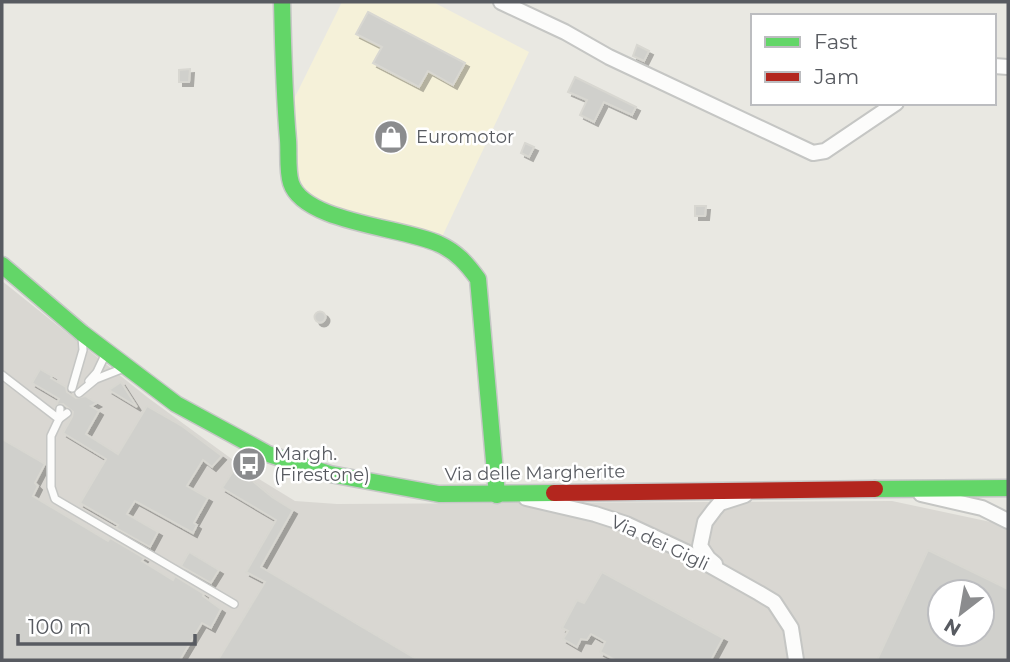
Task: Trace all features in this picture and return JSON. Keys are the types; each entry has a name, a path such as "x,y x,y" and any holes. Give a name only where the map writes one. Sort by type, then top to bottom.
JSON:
{"street":[{"path":"282,2 284,96 291,184 297,194 320,210 446,246 471,265 478,279 503,495"},
{"path":"500,2 565,32 609,57 813,153 825,151 893,105"},
{"name":"Via delle Margherite","path":"2,265 82,333 176,404 268,454 330,474 439,494 1008,488"},
{"path":"888,490 982,509 1008,521"},
{"name":"Via dei Gigli","path":"727,574 700,546 701,533 705,522 720,503 755,491"},
{"name":"Via dei Gigli","path":"503,495 595,514 626,524 727,574 774,602 791,628 796,660"}],"lane":[{"path":"76,390 83,349 82,333"},
{"path":"76,390 97,372 106,351"},
{"path":"76,390 127,367"},
{"path":"2,375 59,419"},
{"path":"63,411 51,436 51,487 55,499 234,604"}],"shaded area":[{"name":"Euromotor","path":"342,2 433,2 529,52 442,237 330,210 299,189 291,105"},
{"path":"2,281 147,397 259,479 295,501 337,504 892,501 1005,525 1008,528 1008,660 2,660"}],"building":[{"path":"368,12 465,63 453,85 428,71 419,87 373,63 382,47 356,34"},
{"path":"637,45 649,51 644,61 633,56"},
{"path":"190,69 189,82 179,82 179,70"},
{"path":"575,77 636,107 632,115 604,102 594,122 580,115 587,100 568,92"},
{"path":"525,143 534,147 529,157 521,153"},
{"path":"695,206 706,206 705,216 695,216"},
{"path":"320,311 326,317 320,323 314,317"},
{"path":"40,369 66,387 67,392 76,398 85,396 97,403 91,406 99,411 86,434 118,454 147,406 182,426 222,456 212,467 203,460 187,486 208,498 194,523 197,525 193,533 135,501 127,514 158,532 150,547 80,503 106,459 63,433 73,412 63,404 56,405 59,399 32,383"},
{"path":"121,382 137,407 109,390"},
{"path":"2,439 45,464 35,483 38,486 33,496 108,541 110,538 144,558 142,561 173,580 175,576 204,594 203,596 221,609 211,628 202,623 180,660 2,660"},
{"path":"236,467 272,497 293,510 261,567 418,660 218,660 265,582 246,572 276,520 222,488"},
{"path":"928,550 985,578 926,578 926,648 996,648 996,583 1008,589 1008,660 877,660"},
{"path":"189,552 219,570 211,583 181,566"},
{"path":"602,572 723,638 711,660 615,660 600,652 605,642 591,634 587,640 581,639 577,647 563,639 568,631 562,628 577,600 584,603"}],"traffic: fast":[{"path":"282,2 289,173 291,183 300,196 315,207 334,215 439,244 461,259 478,279 497,495"},
{"path":"2,265 82,333 176,404 268,454 330,474 439,494 554,493"},
{"path":"875,489 1008,488"}],"traffic: jam":[{"path":"554,493 875,489"}],"place":[{"name":"Euromotor","path":"391,137"},
{"name":"Margh. (Firestone)","path":"249,464"}]}
